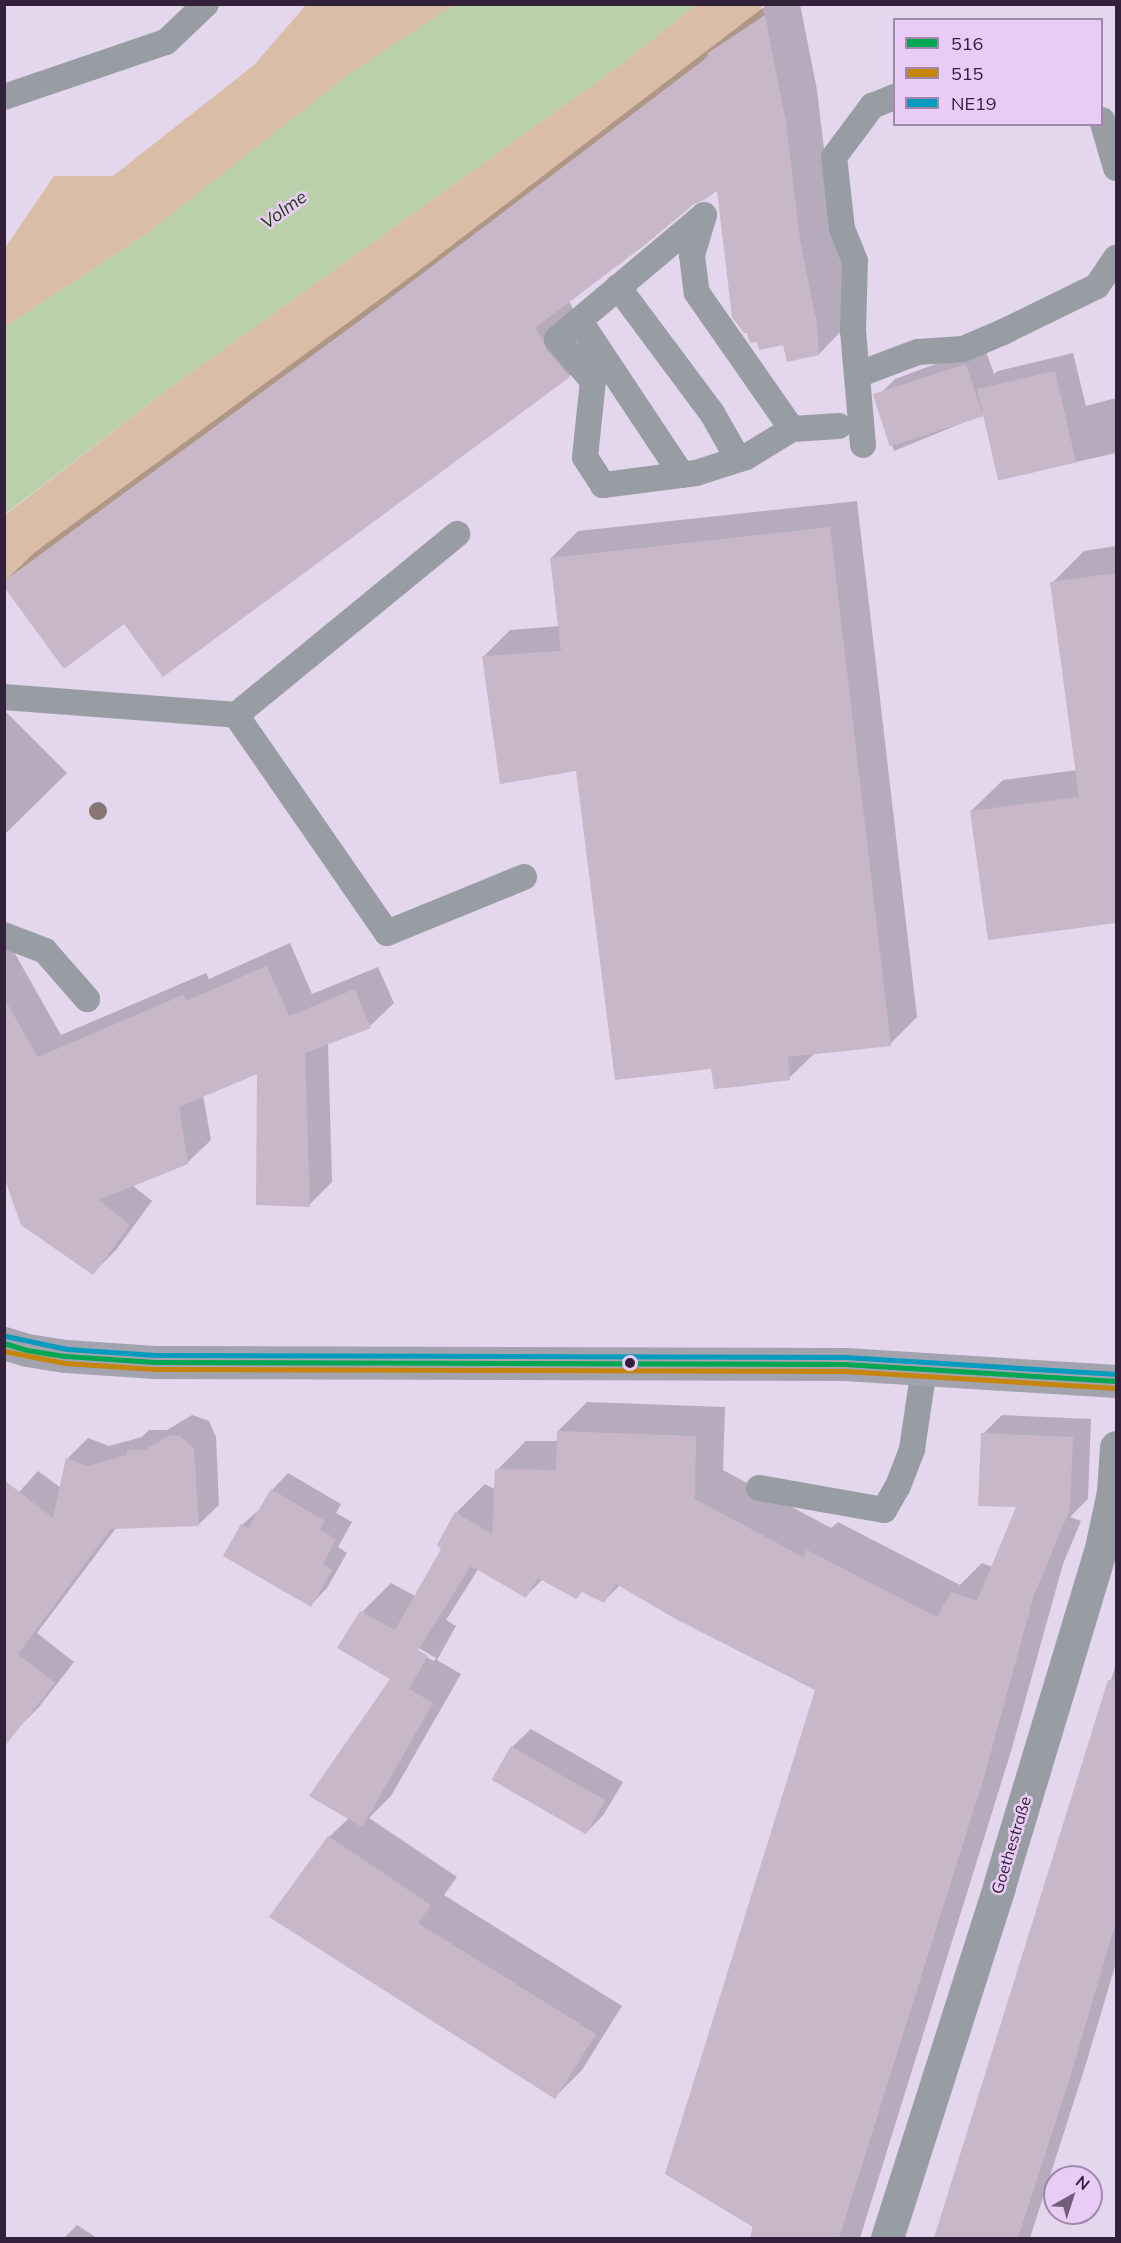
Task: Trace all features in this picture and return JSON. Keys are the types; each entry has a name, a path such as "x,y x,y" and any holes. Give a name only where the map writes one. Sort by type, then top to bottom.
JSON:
{"main road":[{"path":"4,1343 27,1350 66,1356 155,1362 845,1364 924,1368 1116,1386"}],"street":[{"name":"Goethestraße","path":"887,2238 999,1886 1101,1548 1113,1492 1116,1447"}],"lane":[{"path":"4,97 166,42 206,4"},
{"path":"863,445 853,331 855,261 842,229 834,157 872,106 893,97"},
{"path":"1103,126 1116,168"},
{"path":"792,429 697,293 692,255 704,215 557,339 592,381 585,457 603,485 682,475 738,459 792,429 839,426"},
{"path":"857,375 918,352 963,349 1003,332 1097,286 1116,258"},
{"path":"618,287 712,413 738,459"},
{"path":"579,320 682,475"},
{"path":"4,697 236,715 457,534"},
{"path":"236,715 387,933 524,877"},
{"path":"4,935 45,951 87,999"},
{"path":"759,1488 884,1510 897,1486 912,1449 924,1368"}],"shaded area":[{"path":"306,5 454,5 149,232 5,327 5,248 54,176 113,176 254,65"},
{"path":"696,5 760,5 765,15 708,53 704,60 366,316 5,581 5,515 175,384 622,64"}],"water":[{"name":"Volme","path":"454,5 696,5 622,64 175,384 5,514 5,327 149,232 353,71"}],"building":[{"path":"765,15 786,122 800,240 817,323 819,355 787,362 783,345 759,350 757,342 750,343 747,333 744,333 732,317 717,191 694,204 646,244 535,328 546,349 570,377 163,677 124,624 64,669 4,587 4,581 384,303 709,56 708,53"},
{"path":"966,364 983,416 890,447 873,394"},
{"path":"1055,371 1076,463 998,481 977,389"},
{"path":"830,527 891,1046 788,1057 790,1080 735,1087 714,1089 711,1069 615,1080 576,771 500,784 482,656 561,651 550,558"},
{"path":"1116,573 1116,923 988,940 970,811 1079,797 1050,582"},
{"path":"267,966 289,1016 355,989 371,1028 305,1053 310,1207 256,1205 257,1074 179,1107 188,1164 99,1200 130,1225 93,1275 21,1225 4,1177 4,998 38,1057 183,995 186,1001"},
{"path":"557,1431 696,1436 695,1499 803,1557 807,1550 937,1617 951,1592 977,1601 1016,1507 978,1506 981,1433 1073,1437 1070,1509 1034,1595 984,1777 839,2238 750,2238 753,2227 665,2174 815,1690 674,1618 616,1584 604,1603 582,1592 576,1599 538,1578 526,1598 471,1566 418,1650 428,1656 409,1689 433,1703 362,1827 309,1796 390,1679 337,1648 360,1611 395,1630 441,1549 437,1545 455,1512 492,1534 495,1469 556,1470"},
{"path":"170,1435 180,1436 194,1449 199,1526 111,1529 18,1654 55,1683 4,1747 4,1480 53,1518 66,1458 88,1466 127,1455 127,1450 145,1450"},
{"path":"271,1489 325,1521 320,1530 336,1539 323,1564 332,1570 311,1607 223,1556 241,1524 248,1528"},
{"path":"1108,1680 1116,1681 1116,1922 1067,2087 1018,2238 934,2238"},
{"path":"511,1746 605,1800 586,1834 491,1780"},
{"path":"328,1836 431,1905 418,1923 596,2034 555,2099 269,1917"}],"transit line":[{"name":"NE19","path":"6,1336 67,1349 155,1355 845,1357 1116,1374"},
{"name":"516","path":"4,1343 27,1350 66,1356 155,1362 845,1364 1116,1381"},
{"name":"515","path":"4,1351 65,1363 155,1369 845,1371 1116,1388"}]}
